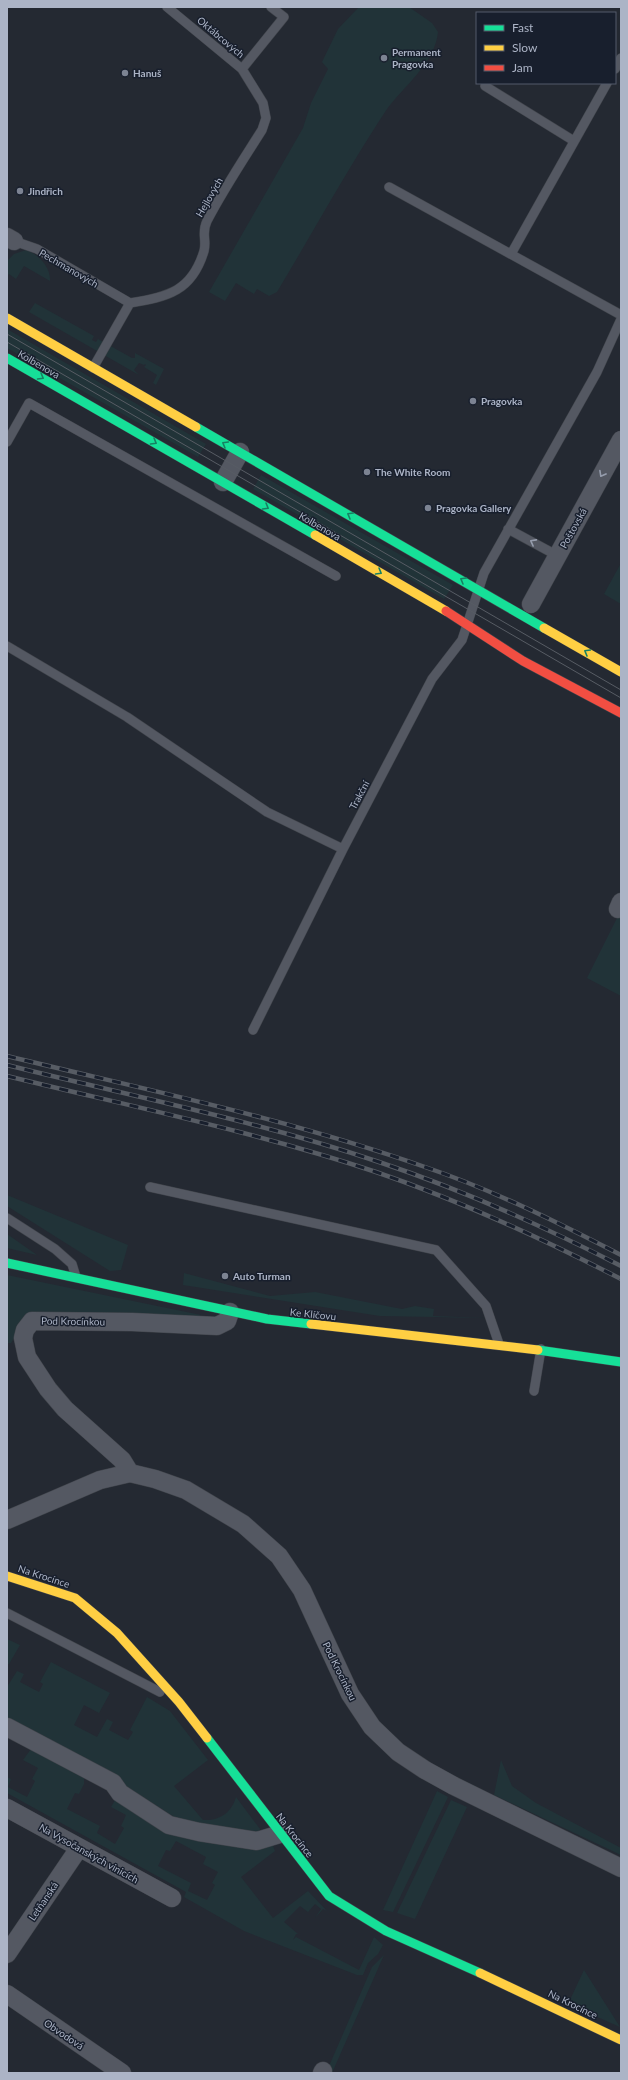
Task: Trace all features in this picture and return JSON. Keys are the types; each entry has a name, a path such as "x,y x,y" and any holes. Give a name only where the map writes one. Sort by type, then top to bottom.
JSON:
{"main road":[{"path":"7,318 621,672"},
{"name":"Kolbenova","path":"7,358 468,624 490,642 568,687 621,713"},
{"name":"Ke Klíčovu","path":"7,1262 230,1312 301,1324 499,1344 621,1362"},
{"name":"Na Krocínce","path":"7,1576 75,1598 117,1633 179,1702 329,1896 386,1931 535,1998 621,2040"}],"street":[{"name":"Poštovská","path":"531,604 619,449"},
{"path":"223,482 240,452"},
{"name":"Pod Krocínkou","path":"130,1473 122,1460 65,1409 48,1389 27,1357 23,1338 25,1330 32,1321 132,1322 217,1326 227,1321 230,1312"},
{"name":"Pod Krocínkou","path":"7,1520 100,1480 130,1473 155,1479 186,1490 243,1524 279,1556 302,1590 350,1694 372,1727 398,1752 424,1770 454,1786 621,1868"},
{"path":"7,1727 113,1783 120,1793 169,1825 199,1832 257,1841 280,1834"},
{"name":"Na Vysočanských vinicích","path":"7,1808 172,1898"},
{"name":"Letňanská","path":"7,1954 79,1848"},
{"name":"Obvodová","path":"7,1994 122,2073"}],"lane":[{"name":"Oktábcových","path":"167,7 242,69"},
{"path":"242,69 284,17 271,7"},
{"path":"616,67 621,58"},
{"name":"Hejlových","path":"130,303 155,299 179,290 194,273 205,249 203,229 215,206 262,130 266,118 263,103 242,69"},
{"path":"511,254 606,84"},
{"path":"485,86 574,141"},
{"path":"389,187 621,315"},
{"name":"Pechmanových","path":"10,239 37,250 130,303"},
{"path":"93,368 130,303"},
{"name":"Trakční","path":"253,1030 343,849 432,679 462,640 484,573 597,372 621,319"},
{"path":"7,442 29,403 336,576"},
{"path":"508,529 558,556"},
{"path":"7,646 127,717 267,812 343,849"},
{"path":"150,1187 436,1250 486,1306 499,1344"},
{"path":"7,1218 55,1249 72,1264 76,1278"},
{"path":"534,1391 541,1349"},
{"path":"7,1613 179,1702"}],"shaded area":[{"path":"359,7 409,7 432,23 438,32 436,44 417,75 385,112 277,292 269,296 257,289 254,294 236,283 225,301 209,292 303,128 311,103 328,69 322,62 338,29"},
{"path":"26,250 31,252 43,262 50,276 50,281 24,266 16,279 9,274 7,277 7,261 14,254"},
{"path":"35,303 94,336 92,340 96,342 98,339 132,358 135,358 135,353 164,369 156,385 153,383 157,375 144,367 146,365 145,364 139,363 134,370 139,375 29,312"},
{"path":"7,329 206,444 198,457 7,348"},
{"path":"261,475 453,585 444,599 253,489"},
{"path":"621,563 621,604 604,594"},
{"path":"621,912 621,996 587,978"},
{"path":"7,1195 128,1245 121,1270 110,1271 7,1206"},
{"path":"7,1234 37,1255 7,1248"},
{"path":"184,1273 270,1296 315,1292 402,1309 415,1306 434,1309 433,1316 487,1318 380,1316 183,1285"},
{"path":"7,1275 201,1315 193,1320 30,1313 11,1343 7,1343"},
{"path":"7,1639 20,1645 9,1664 7,1664"},
{"path":"51,1662 110,1693 99,1713 84,1705 74,1725 97,1737 107,1719 113,1722 109,1730 128,1740 133,1732 130,1730 147,1697 170,1711 208,1760 174,1786 203,1820 220,1817 232,1807 236,1797 260,1829 259,1831 256,1833 179,1820 126,1786 114,1774 7,1717 7,1687 17,1671 24,1674 20,1682 39,1692 43,1684 40,1682"},
{"path":"31,1749 84,1775 84,1784 79,1794 75,1793 67,1809 100,1826 97,1833 115,1844 124,1828 121,1826 126,1815 111,1807 115,1800 241,1845 273,1846 275,1851 241,1877 273,1918 308,1891 327,1911 323,1909 315,1918 321,1909 315,1904 308,1912 300,1906 284,1922 298,1934 296,1934 293,1940 296,1937 359,1970 374,1937 383,1945 378,1954 368,1963 363,1975 357,1975 244,1931 184,1897 186,1892 7,1793 7,1777 11,1779 8,1787 27,1797 35,1781 32,1779 38,1768 23,1760","holes":["176,1841 206,1857 203,1864 218,1872 212,1883 215,1885 207,1900 188,1891 191,1883 158,1866 166,1850 170,1851"]},
{"path":"501,1760 512,1786 536,1803 621,1848 621,1855 494,1795"},
{"path":"437,1791 448,1797 393,1912 383,1910"},
{"path":"451,1800 467,1807 415,1919 397,1913"},
{"path":"384,1955 332,2073 326,2073 372,1967"},
{"path":"584,1970 620,2027 568,2004"}],"tram line":[{"path":"7,334 621,690"},
{"path":"7,342 621,698"}],"railway":[{"path":"7,1056 218,1106 322,1134 374,1150 450,1176 500,1196 621,1255"},
{"path":"7,1065 241,1121 333,1147 379,1162 441,1184 472,1197 562,1237 621,1266"},
{"path":"7,1076 193,1120 285,1144 376,1172 439,1195 500,1221 621,1279"}],"traffic: fast":[{"path":"7,358 315,535"},
{"path":"196,427 544,628"},
{"path":"7,1263 267,1319 311,1324"},
{"path":"538,1350 621,1362"},
{"path":"207,1738 329,1896 386,1931 480,1973"}],"traffic: slow":[{"path":"7,318 196,427"},
{"path":"315,535 446,611"},
{"path":"544,628 621,672"},
{"path":"311,1324 538,1350"},
{"path":"7,1576 75,1598 117,1633 179,1702 207,1738"},
{"path":"480,1973 621,2040"}],"traffic: jam":[{"path":"446,611 523,661 621,713"}],"place":[{"name":"Permanent Pragovka","path":"384,58"},
{"name":"Hanuš","path":"125,73"},
{"name":"Jindřich","path":"20,191"},
{"name":"Pragovka","path":"473,401"},
{"name":"The White Room","path":"367,472"},
{"name":"Pragovka Gallery","path":"428,508"},
{"name":"Auto Turman","path":"225,1276"}]}
